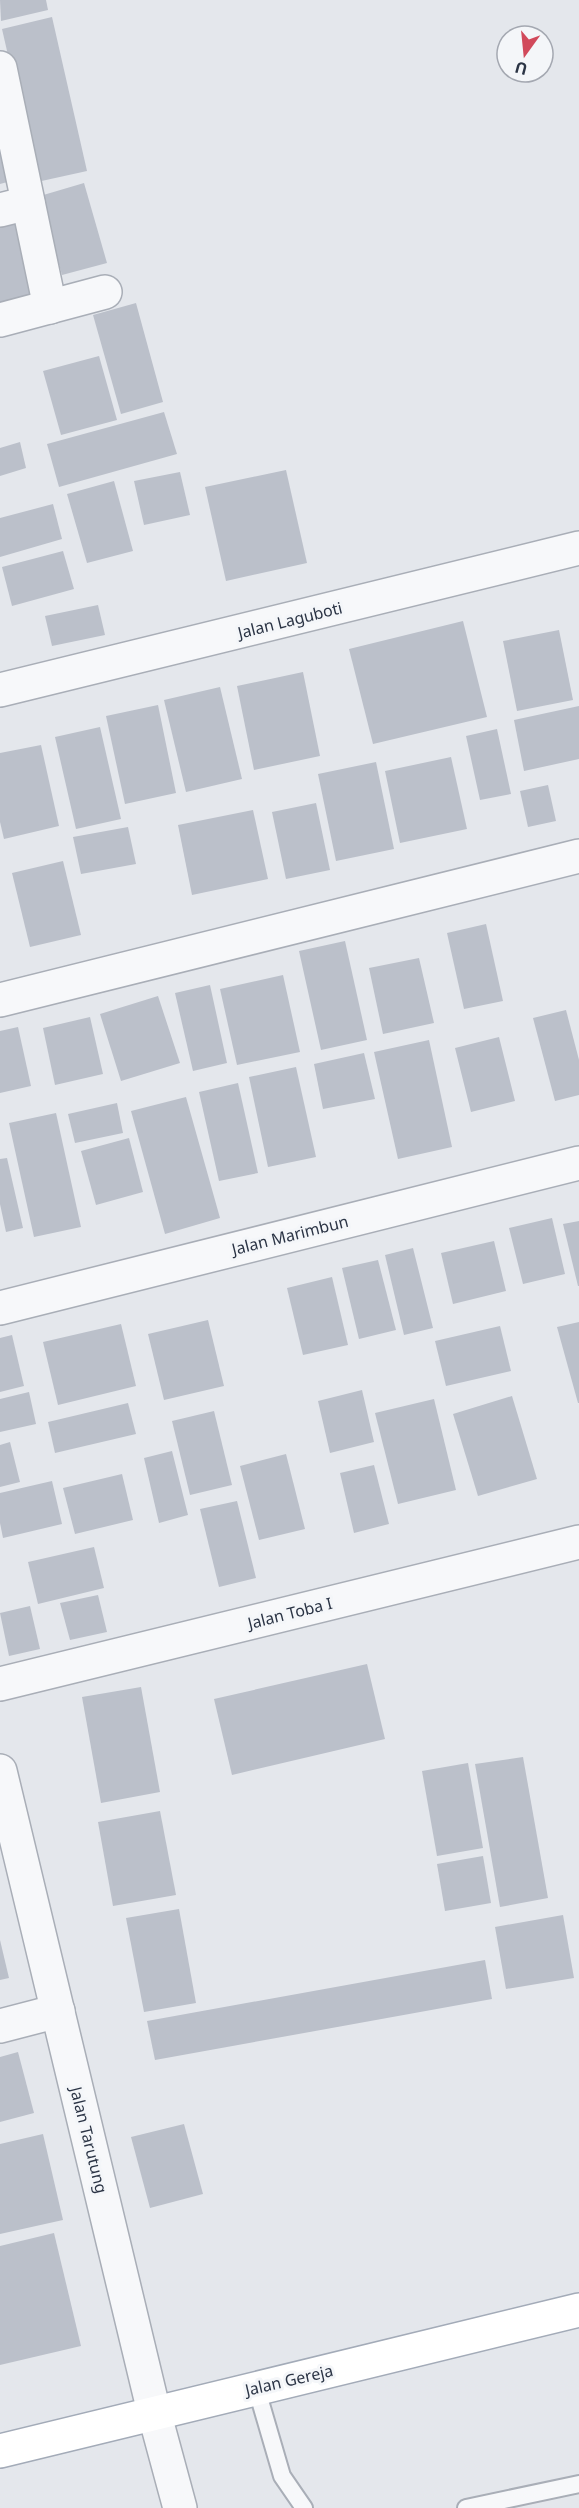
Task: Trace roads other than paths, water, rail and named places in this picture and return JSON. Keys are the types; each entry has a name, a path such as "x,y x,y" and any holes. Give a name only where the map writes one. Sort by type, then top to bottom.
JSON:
{"main road":[{"name":"Jalan Gereja","path":"0,2451 579,2310"}],"street":[{"path":"0,68 14,207 50,307"},
{"path":"0,320 105,292"},
{"name":"Jalan Laguboti","path":"0,690 579,548"},
{"path":"0,1000 579,856"},
{"name":"Jalan Marimbun","path":"0,1308 579,1162"},
{"name":"Jalan Toba I","path":"0,1684 579,1542"},
{"name":"Jalan Tarutung","path":"0,1771 154,2412 180,2508"},
{"path":"0,2026 58,2011"}],"lane":[{"path":"256,2387 282,2476 304,2508"},
{"path":"466,2508 579,2484"}]}
